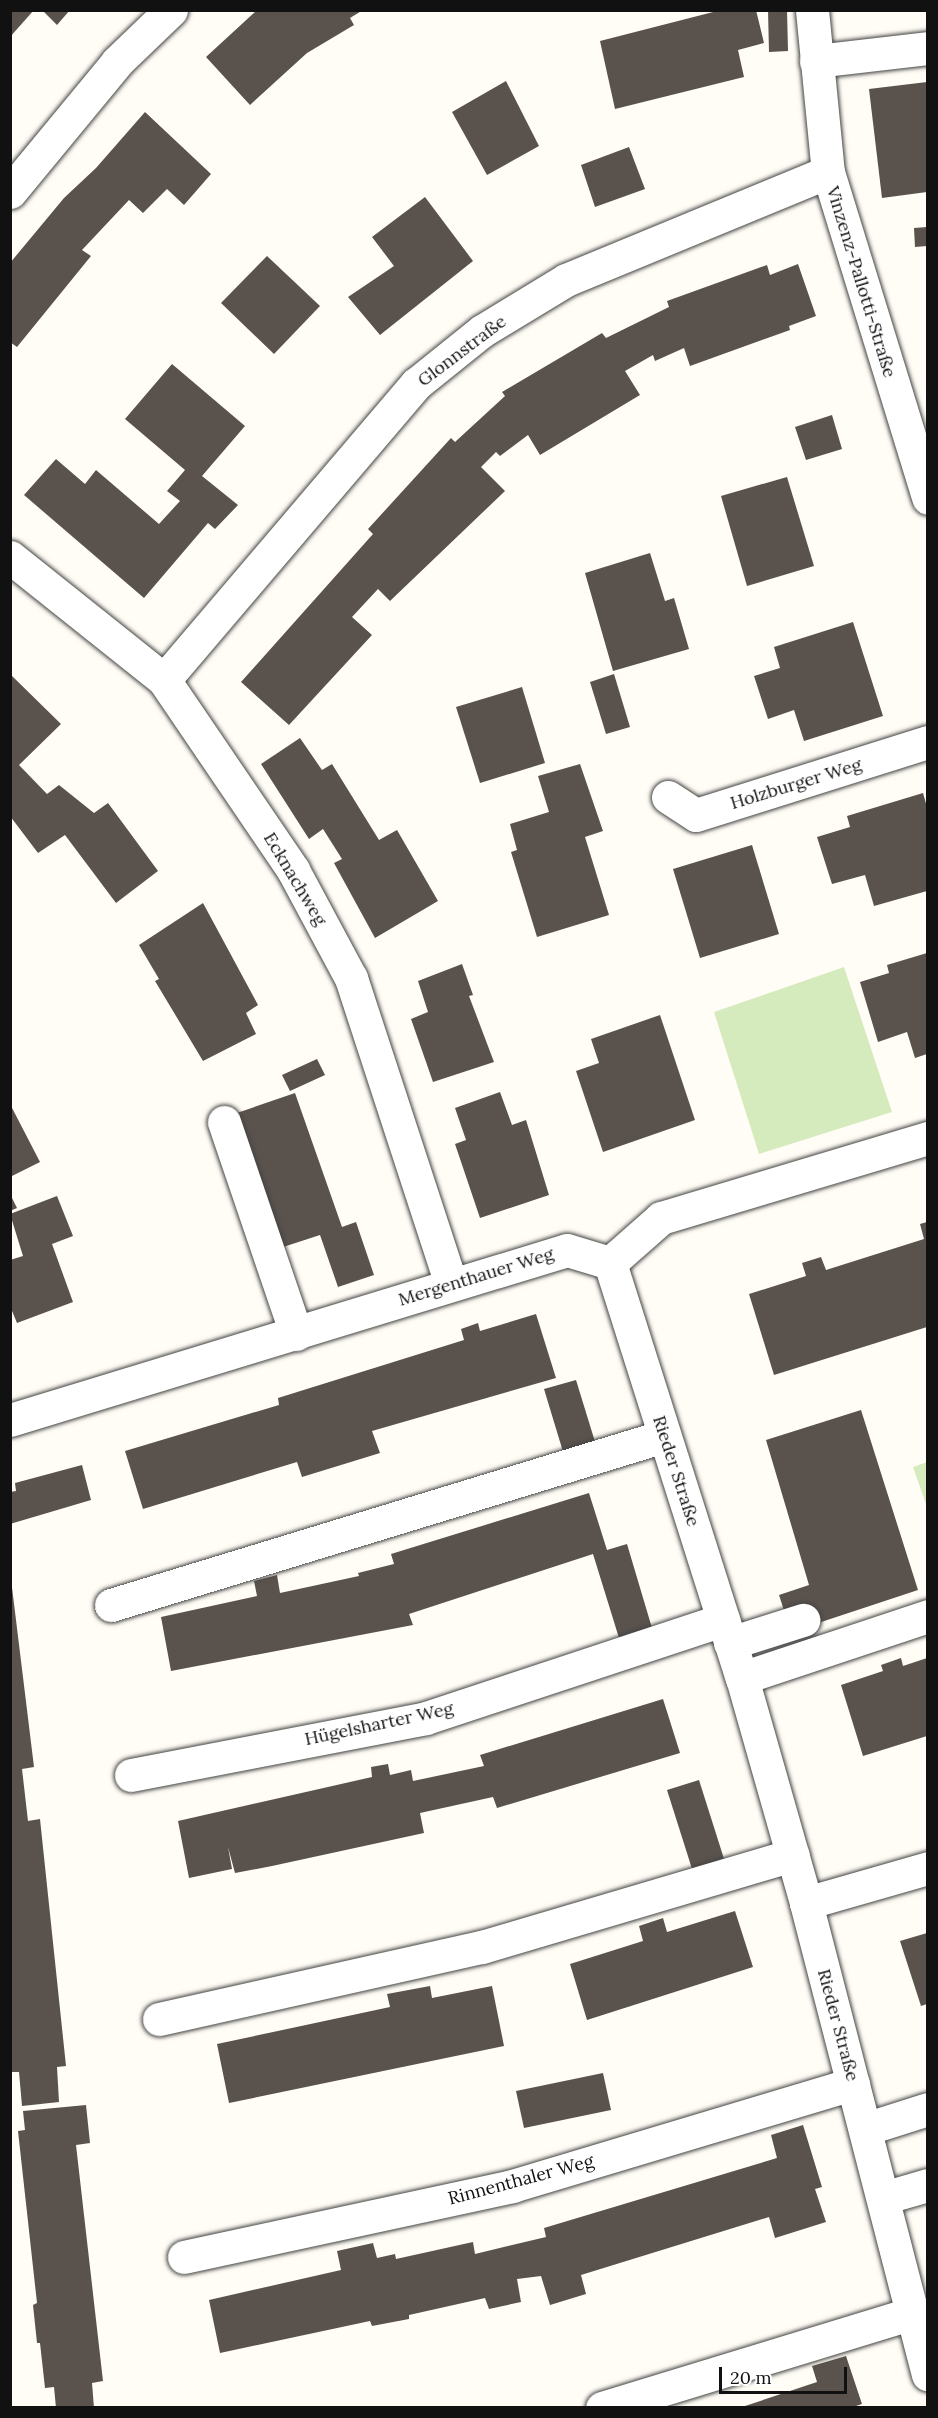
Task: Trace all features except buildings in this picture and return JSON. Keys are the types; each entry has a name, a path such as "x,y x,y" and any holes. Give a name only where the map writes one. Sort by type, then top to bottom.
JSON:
{"street":[{"path":"10,192 117,62 171,10"},
{"name":"Vinzenz-Pallotti-Straße","path":"812,10 828,172 922,457 927,498"},
{"path":"816,61 927,48"},
{"name":"Glonnstraße","path":"164,681 416,384 482,332 566,280 828,172"},
{"name":"Ecknachweg","path":"10,557 164,681 294,870 351,978 452,1284"},
{"name":"Holzburger Weg","path":"668,797 696,815 927,742"},
{"path":"224,1122 296,1334"},
{"path":"610,1263 661,1218 927,1138"},
{"name":"Mergenthauer Weg","path":"10,1420 567,1250 610,1263"},
{"name":"Rieder Straße","path":"610,1263 742,1678 793,1855 883,2198 915,2274 912,2313 925,2355"},
{"path":"111,1605 664,1436"},
{"name":"Hügelsharter Weg","path":"131,1775 426,1718 726,1630 800,1611"},
{"path":"742,1678 927,1616"},
{"path":"159,2019 482,1947 793,1855"},
{"path":"806,1903 927,1868"},
{"name":"Rinnenthaler Weg","path":"184,2257 512,2186 853,2084"},
{"path":"865,2129 927,2109"},
{"path":"883,2198 927,2185"},
{"path":"602,2408 912,2313"}],"green space":[{"path":"844,967 892,1112 759,1154 714,1012"},
{"path":"928,1462 927,1507 913,1467"}]}
